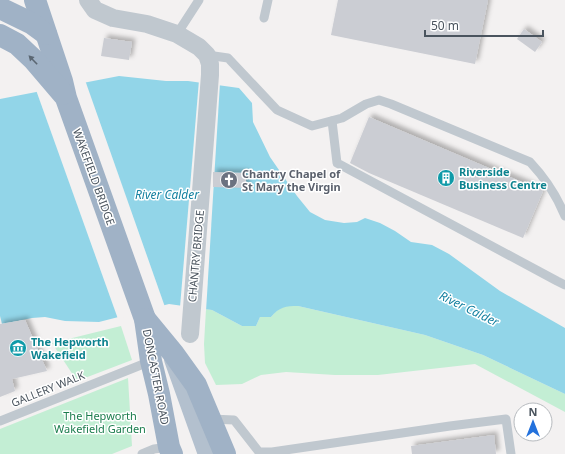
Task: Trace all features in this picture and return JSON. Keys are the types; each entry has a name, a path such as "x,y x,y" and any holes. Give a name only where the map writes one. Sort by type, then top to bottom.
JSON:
{"highway":[{"name":"WAKEFIELD BRIDGE","path":"35,0 61,87 145,319"},
{"path":"0,8 31,23 46,34"},
{"path":"0,35 17,44 61,87"},
{"name":"DONCASTER ROAD","path":"145,319 173,353 196,385 224,454"},
{"name":"DONCASTER ROAD","path":"145,319 151,361 159,394 169,452"}],"main road":[{"name":"DONCASTER ROAD","path":"173,353 184,388 209,454"}],"street":[{"path":"88,0 95,10 113,18 147,24 177,34 200,47 207,55"},
{"name":"CHANTRY BRIDGE","path":"191,325 210,75 207,55"}],"lane":[{"path":"177,34 199,0"},
{"path":"264,18 268,0"},
{"path":"207,55 228,58 277,110 312,126 342,118 366,104 378,100 392,104 530,162 544,176 558,198 565,216"},
{"path":"332,121 337,163 565,285"},
{"name":"GALLERY WALK","path":"0,421 151,361"},
{"path":"210,419 234,420 260,453 506,419 511,454"},
{"path":"142,454 154,449 169,452"}],"green space":[{"path":"285,306 298,306 425,335 483,355 565,394 565,412 553,406 553,402 546,402 475,364 378,375 335,375 286,372 261,375 242,384 216,385 205,363 204,344 206,309 212,310 242,326 256,326 260,317 271,317 276,311"},
{"path":"121,326 132,360 77,381 52,343"},
{"name":"The Hepworth Wakefield Garden","path":"128,378 132,446 112,454 0,454 0,429"}],"water":[{"name":"River Calder","path":"119,76 166,81 188,81 239,88 252,103 253,122 270,157 310,212 325,220 344,223 357,222 365,218 380,223 411,242 432,245 449,254 500,291 565,328 565,394 483,355 425,335 298,306 283,308 271,317 260,317 256,326 242,326 212,310 169,304 99,322 65,321 45,317 2,324 0,316 0,99"}],"pier":[{"path":"85,80 165,307 118,319 36,90"},
{"path":"199,80 220,83 206,311 180,307"}],"building":[{"path":"338,0 488,0 475,64 331,35"},
{"path":"524,29 542,42 535,52 517,39"},
{"path":"104,38 132,42 129,60 101,56"},
{"name":"Riverside Business Centre","path":"369,117 543,191 523,238 369,173 350,163"},
{"name":"Chantry Chapel of St Mary the Virgin","path":"213,172 246,173 246,188 213,187"},
{"name":"The Hepworth Wakefield","path":"25,320 47,371 12,379 15,391 0,397 0,324"},
{"path":"494,435 496,454 412,454 411,446"}],"place":[{"name":"Riverside Business Centre","path":"446,178"},
{"name":"Chantry Chapel of St Mary the Virgin","path":"229,180"},
{"name":"The Hepworth Wakefield","path":"18,348"}]}
